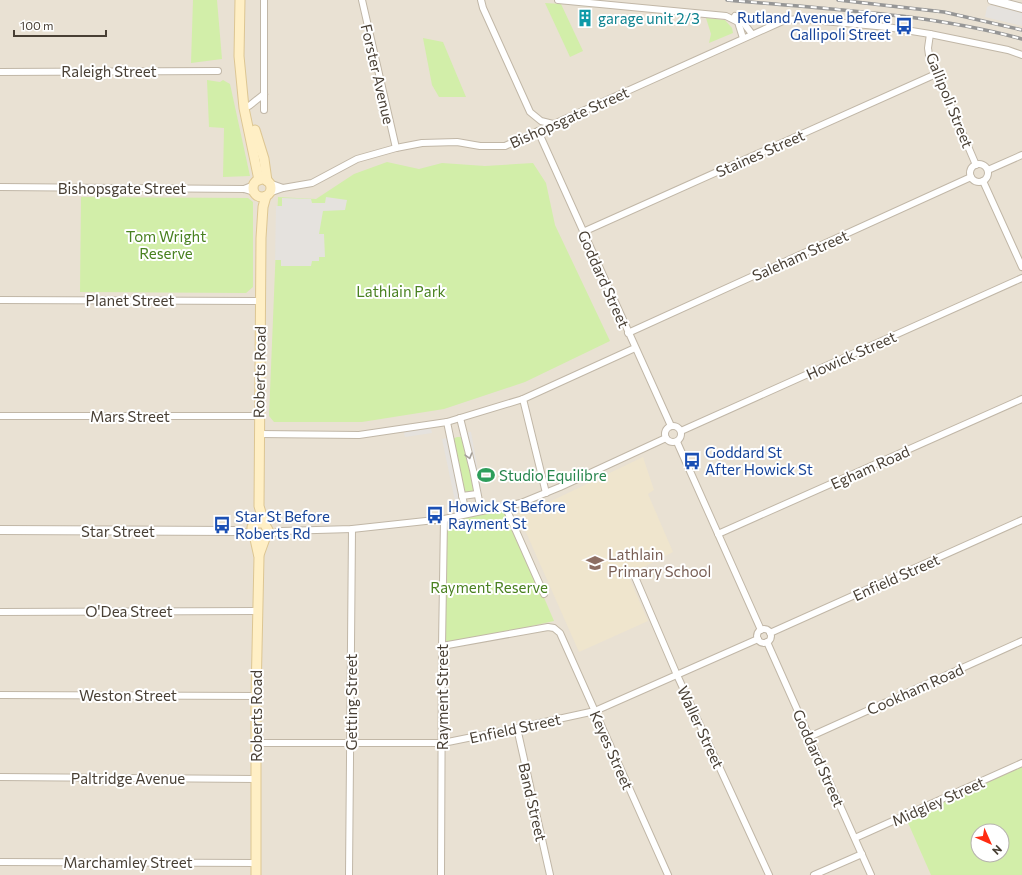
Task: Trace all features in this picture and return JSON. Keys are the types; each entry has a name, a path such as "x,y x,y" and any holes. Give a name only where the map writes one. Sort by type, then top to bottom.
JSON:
{"main road":[{"name":"Roberts Road","path":"240,0 239,56 244,108 260,186"},
{"name":"Roberts Road","path":"243,91 249,106 264,159 258,207 257,234 261,238"},
{"name":"Roberts Road","path":"256,875 255,779 257,743 256,696 259,556 261,238 263,207 271,189 260,186"},
{"path":"260,186 260,197 268,195"}],"street":[{"path":"264,0 264,110"},
{"name":"Forster Avenue","path":"362,0 396,148"},
{"path":"481,0 483,8 530,112 541,121 553,124"},
{"path":"558,0 712,15 735,19 741,27 743,38"},
{"path":"992,0 1022,8"},
{"path":"712,15 726,13 735,16 742,21 752,34"},
{"name":"Bishopsgate Street","path":"0,188 244,188 260,186 283,188 312,184 357,159 396,148 422,143 457,142 480,146 505,146 785,20 802,19 930,34 1022,54"},
{"name":"Gallipoli Street","path":"930,34 928,48 936,74 976,165"},
{"name":"Raleigh Street","path":"0,72 218,71"},
{"name":"Staines Street","path":"583,232 936,74"},
{"path":"249,106 264,94"},
{"name":"Goddard Street","path":"538,131 671,426"},
{"path":"988,170 1022,155"},
{"path":"976,165 983,165 988,170 988,176 983,181 977,181 972,177 971,170 976,165"},
{"name":"Saleham Street","path":"628,333 972,177"},
{"path":"983,181 1022,267"},
{"name":"Bishopsgate Street","path":"268,195 283,188"},
{"name":"Howick Street","path":"681,431 1022,278"},
{"name":"Planet Street","path":"0,300 260,301"},
{"path":"259,434 360,435 447,422 523,399 635,348"},
{"path":"523,399 546,493"},
{"name":"Egham Road","path":"718,534 1022,399"},
{"name":"Mars Street","path":"0,416 259,416"},
{"path":"460,418 473,470 481,511"},
{"path":"447,422 466,514"},
{"path":"671,426 678,427 681,431 681,436 677,442 672,442 666,438 665,431 671,426"},
{"path":"450,440 457,437 464,437"},
{"path":"259,531 352,529 444,520 506,506 529,500 546,493 666,438"},
{"path":"677,442 761,630"},
{"path":"462,496 478,494"},
{"path":"506,506 544,594"},
{"name":"Rayment Street","path":"441,875 444,520"},
{"name":"Enfield Street","path":"770,633 1022,520"},
{"name":"Getting Street","path":"349,875 352,529"},
{"name":"Star Street","path":"0,530 259,531"},
{"name":"Waller Street","path":"635,577 677,675 769,875"},
{"name":"O'Dea Street","path":"0,612 257,611"},
{"name":"Keyes Street","path":"442,646 548,627 554,628 560,633 668,875"},
{"path":"761,630 768,630 770,633 771,637 767,642 763,642 758,639 758,633 761,630"},
{"name":"Enfield Street","path":"257,743 443,743 517,728 595,711 758,639"},
{"name":"Goddard Street","path":"767,642 871,875"},
{"name":"Cookham Road","path":"809,737 1022,642"},
{"name":"Weston Street","path":"0,695 256,696"},
{"name":"Band Street","path":"517,728 550,875"},
{"name":"Midgley Street","path":"855,838 1022,763"},
{"name":"Paltridge Avenue","path":"0,778 255,779"},
{"path":"814,875 862,854"},
{"name":"Marchamley Street","path":"0,862 256,862"}],"shaded area":[{"path":"0,0 1022,0 1022,875 0,875"},
{"path":"991,5 1022,13 1022,26 985,17 987,7"},
{"path":"326,197 347,200 345,210 323,211 319,234 324,234 325,257 319,257 319,261 312,261 311,266 281,266 281,260 275,260 276,206 282,206 282,198 311,199 312,203 325,203"},
{"path":"430,424 432,433 405,437 403,429"},
{"path":"471,432 482,493 477,494 463,433"},
{"path":"450,437 462,499 455,501 442,439"},
{"name":"Lathlain Primary School","path":"643,457 654,490 648,494 673,552 628,575 648,621 579,652 517,512 545,504"}],"green space":[{"path":"193,0 217,0 222,59 191,63"},
{"path":"545,3 561,4 583,51 570,57"},
{"path":"706,18 725,20 732,28 733,33 709,43 711,34"},
{"path":"423,38 443,42 466,97 439,97 432,85"},
{"path":"207,80 220,82 223,80 230,84 250,176 223,177 224,128 209,127"},
{"name":"Lathlain Park","path":"387,162 419,169 442,163 485,166 533,163 546,183 555,225 610,341 525,382 444,409 362,422 274,422 269,416 278,197 316,199 354,174"},
{"name":"Tom Wright Reserve","path":"81,197 248,198 253,202 253,287 246,293 80,292"},
{"path":"457,437 464,437 477,494 462,496 450,440"},
{"name":"Rayment Reserve","path":"507,511 554,621 442,646 444,519"},
{"path":"1022,763 1022,875 931,875 905,816"}],"railway":[{"path":"727,0 876,13 949,23 1022,39"},
{"path":"838,0 944,12 1022,30"}],"place":[{"name":"garage unit 2/3","path":"585,18"},
{"name":"Rutland Avenue before Gallipoli Street","path":"904,26"},
{"name":"Goddard St After Howick St","path":"692,461"},
{"name":"Studio Equilibre","path":"486,475"},
{"name":"Howick St Before Rayment St","path":"435,515"},
{"name":"Star St Before Roberts Rd","path":"222,525"},
{"name":"Lathlain Primary School","path":"595,563"}]}
